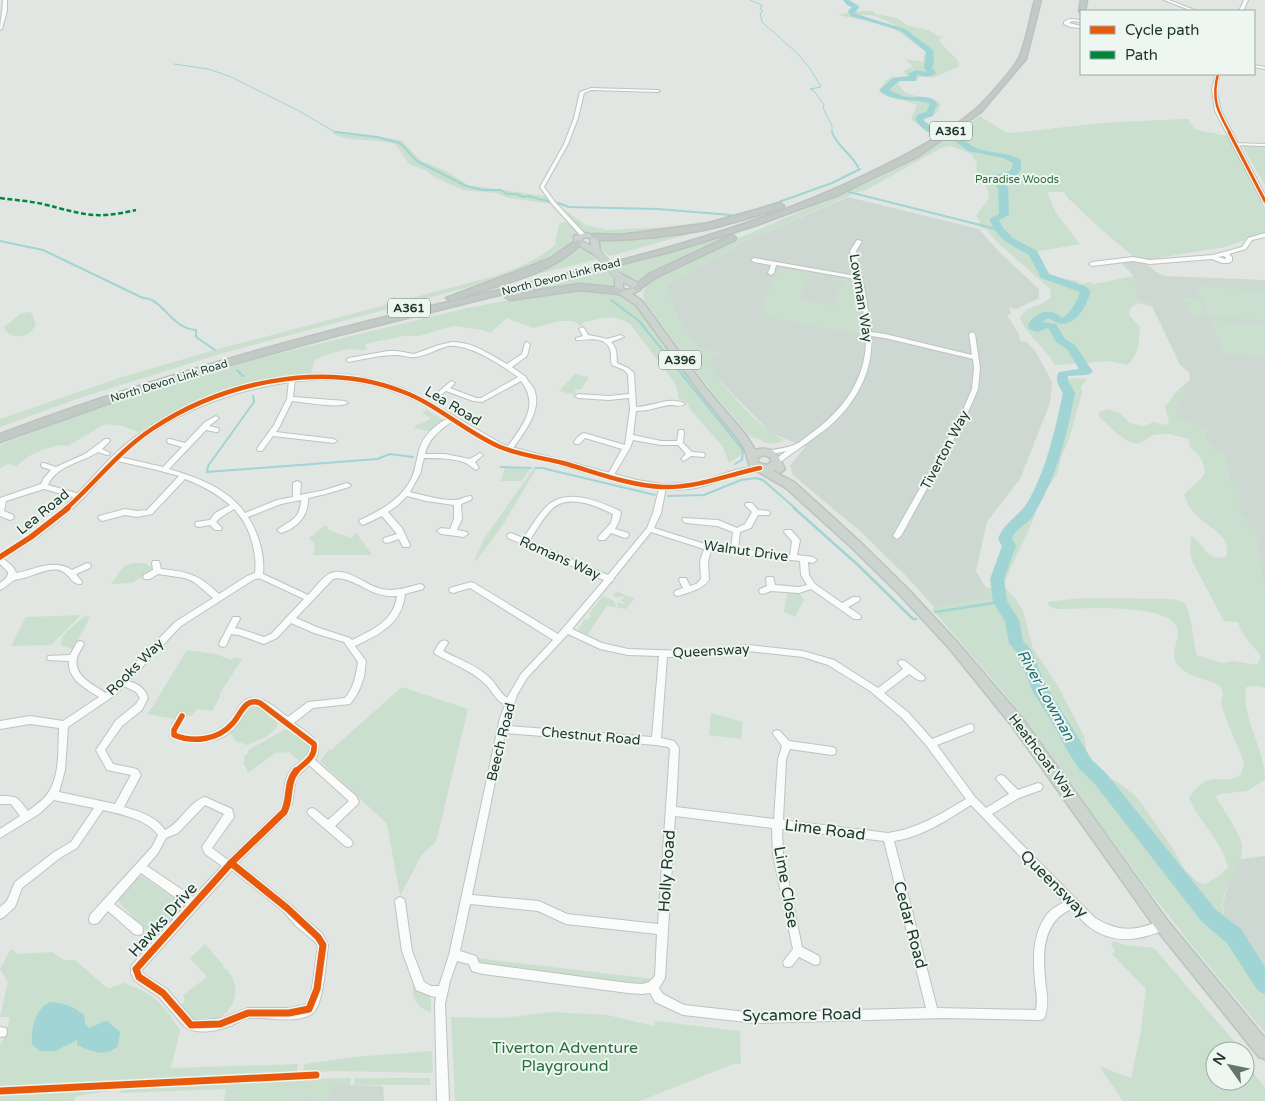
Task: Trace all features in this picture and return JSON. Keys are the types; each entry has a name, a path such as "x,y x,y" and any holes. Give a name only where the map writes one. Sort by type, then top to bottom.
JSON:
{"highway":[{"name":"North Devon Link Road","path":"0,431 102,394 176,370 306,334 675,242 756,217 819,194 907,152 949,125 976,103 1001,78 1022,46 1030,24 1032,0"},
{"name":"North Devon Link Road","path":"0,438 84,407 179,376 308,340 648,255 729,232 805,205 860,182 914,154 950,132 979,110 1002,88 1024,58 1033,37 1039,3"},
{"path":"594,237 620,238 706,227 819,194"},
{"path":"634,287 665,269 805,205"},
{"path":"446,300 531,269 568,252 580,239"},
{"path":"402,317 566,289 619,284"}],"main road":[{"path":"580,239 594,237 597,252"},
{"name":"A396","path":"580,239 597,252 619,284 639,303 702,389 742,437 752,458"},
{"path":"619,284 633,292 634,287"},
{"name":"A396","path":"619,284 634,287 639,303"},
{"name":"A396","path":"742,437 766,452"},
{"path":"752,458 766,452"},
{"name":"Heathcoat Way","path":"766,452 774,456 790,485"},
{"name":"Heathcoat Way","path":"752,458 754,465 790,485 886,573 978,674 1056,774 1162,925 1265,1051"},
{"path":"761,468 773,467 777,462"}],"street":[{"path":"0,28 5,11 5,0"},
{"path":"1166,0 1192,10"},
{"path":"1218,75 1214,89 1216,104 1234,144 1265,201"},
{"path":"580,239 558,206 545,194 542,187 566,144 576,118 582,92 590,89 658,91"},
{"path":"1234,144 1265,145"},
{"path":"1092,264 1126,260 1150,262 1213,256 1219,260 1228,261 1229,257 1224,253 1244,248 1250,239 1265,235"},
{"name":"Lowman Way","path":"777,462 831,421 853,396 863,376 868,360 869,334 852,251 858,241"},
{"path":"754,260 859,278"},
{"path":"1165,260 1172,268"},
{"path":"770,273 774,263"},
{"path":"582,329 586,336"},
{"path":"869,334 885,336 976,358"},
{"name":"Tiverton Way","path":"897,536 968,407 977,382 972,334"},
{"path":"578,339 586,336 599,338 607,342 614,351 614,364 629,370 638,368"},
{"path":"607,342 621,337"},
{"path":"349,360 393,352 414,359 442,345 459,344 472,347 509,366 523,377 529,385 533,396 533,408 526,425 509,449"},
{"path":"526,355 527,344"},
{"path":"363,351 366,358"},
{"path":"509,366 526,355 534,357"},
{"path":"610,476 627,448 630,437 632,376 629,370"},
{"path":"446,389 475,400 482,400 523,377"},
{"name":"Lea Road","path":"0,559 40,531 80,497 115,458 147,432 200,404 258,385 292,380 341,379 384,386 425,402 487,440 509,449 637,483 662,486 690,486 735,473 761,468"},
{"path":"260,449 273,434 290,399 292,380"},
{"path":"439,394 452,383"},
{"path":"578,396 609,398 631,396"},
{"path":"632,409 654,408 673,398 682,404"},
{"path":"290,399 317,400 334,404 345,403"},
{"path":"330,413 334,404"},
{"path":"164,470 204,427 216,418"},
{"path":"363,522 383,512 406,493 419,470 422,448 431,435 453,418"},
{"path":"204,427 216,430"},
{"path":"321,439 326,430"},
{"path":"576,442 584,432 627,448"},
{"path":"681,432 680,443 687,456 702,455"},
{"path":"273,434 334,441"},
{"path":"630,437 661,443 680,443"},
{"path":"44,486 56,469 66,462 84,457 107,441"},
{"path":"170,441 188,446"},
{"name":"Lowman Way","path":"766,452 796,446"},
{"path":"97,449 107,453"},
{"path":"421,456 445,456 473,465 480,455"},
{"path":"115,458 184,475 217,491 243,516 254,534 260,568 259,575 308,598"},
{"name":"Lea Road","path":"735,473 752,458"},
{"path":"44,465 56,469"},
{"path":"102,518 125,512 137,514 149,512 184,475"},
{"path":"281,530 299,520 305,504 300,498 297,483"},
{"path":"243,516 272,504 347,485"},
{"path":"10,517 0,513 2,500 44,486 80,497"},
{"name":"Beech Road","path":"443,1101 439,1018 442,992 454,955 502,729 510,703 524,676 567,630 650,529 657,513 662,486"},
{"path":"406,493 426,499 457,503 468,498"},
{"path":"524,542 550,506 569,499 577,499 616,513 617,518 610,530 602,538"},
{"path":"453,532 458,520 457,503"},
{"path":"749,505 756,512 766,513"},
{"path":"200,524 212,522 218,515 234,506"},
{"path":"383,512 402,535 406,545"},
{"path":"686,520 702,517 737,531 748,526 756,512"},
{"path":"212,522 218,528"},
{"name":"Walnut Drive","path":"650,529 708,548 813,560"},
{"path":"610,530 625,535"},
{"path":"441,531 464,534"},
{"path":"734,551 737,531"},
{"path":"788,532 796,540"},
{"path":"387,540 402,535"},
{"name":"Romans Way","path":"511,536 610,579"},
{"path":"796,540 806,536"},
{"path":"793,558 796,540"},
{"path":"678,593 699,586 705,580 704,561 708,548"},
{"path":"0,559 12,571 12,577"},
{"path":"804,560 805,576 812,586 857,617"},
{"path":"0,587 12,577 57,566 65,568 72,573 78,582"},
{"path":"72,573 87,566"},
{"path":"147,577 156,567 190,574 205,584 218,598"},
{"path":"229,631 240,632 264,641 274,636 327,578 339,574 380,592 401,592 420,587"},
{"name":"Rooks Way","path":"64,725 106,697 123,682 174,628 250,578 259,575"},
{"path":"770,579 767,589 798,590 812,586"},
{"path":"683,580 688,590"},
{"path":"453,590 470,582 559,639"},
{"path":"351,644 392,620 401,592"},
{"path":"843,606 856,599"},
{"path":"223,644 236,618"},
{"path":"287,723 311,705 347,701 350,699 356,688 362,661 351,644 342,637 326,634 289,619"},
{"name":"Queensway","path":"567,630 591,643 610,649 663,654 686,654 749,648 803,654 831,662 878,693 905,715 930,744 972,800 1071,902 1097,926 1120,935 1132,936 1162,925"},
{"path":"438,652 444,643"},
{"path":"80,644 73,658 73,669 77,676 106,697"},
{"path":"428,649 438,652 479,674 503,701 510,703"},
{"path":"656,741 663,654"},
{"path":"51,658 73,658"},
{"path":"902,663 921,678"},
{"path":"878,693 909,669"},
{"path":"116,810 136,779 136,776 134,772 110,767 100,750 119,723 139,707 144,698 142,693 123,682"},
{"path":"182,716 174,730 174,735 198,740 231,726 243,708 250,702 260,702 314,744 315,751 309,760 353,798 354,802 349,808 328,826"},
{"path":"0,724 30,720 64,725 60,770 52,795 0,834"},
{"path":"930,744 970,728"},
{"name":"Chestnut Road","path":"502,729 656,741 673,745 675,752"},
{"path":"777,734 787,745 832,751"},
{"name":"Lime Close","path":"787,745 782,759 778,856 798,950"},
{"name":"Holly Road","path":"652,987 660,978 675,752"},
{"name":"Hawks Drive","path":"230,864 287,908 321,940 323,945 314,1001 312,1006 300,1012 240,1014 224,1023 193,1025 187,1023 177,1007 162,991 138,978 136,969 230,864 284,812 288,805 292,776 309,760"},
{"path":"1001,779 1016,795"},
{"path":"985,814 1016,795 1038,787"},
{"path":"52,795 146,819 162,830 163,834"},
{"path":"0,800 13,800 26,816"},
{"name":"Lime Road","path":"670,811 888,836 905,835 919,830 972,800"},
{"path":"94,919 158,845 163,834 175,830 202,802 205,801 230,814 207,847 208,851 230,864"},
{"path":"0,914 11,904 18,884 57,855 74,845 100,806"},
{"path":"312,812 348,843"},
{"name":"Cedar Road","path":"888,836 933,1013"},
{"path":"140,867 194,904"},
{"path":"466,899 539,906 566,919 663,930"},
{"path":"400,902 407,951 420,986 424,990 442,992"},
{"name":"Sycamore Road","path":"652,987 659,998 683,1010 755,1018 933,1013 1040,1015 1042,1004 1039,964 1042,938 1045,928 1053,916 1071,902"},
{"path":"107,904 138,930"},
{"path":"788,962 798,950 815,960"},
{"path":"454,955 472,960 476,967 483,969 628,988 642,989 652,987"}],"shaded area":[{"path":"1188,119 1195,130 1227,136 1265,208 1265,233 1224,247 1151,259 1144,262 1159,274 1165,276 1265,280 1265,629 1232,546 1199,482 1205,474 1204,464 1198,453 1190,447 1189,439 1173,435 1165,407 1176,392 1190,380 1189,372 1180,365 1151,304 1136,299 1134,276 1117,259 1134,257 1068,198 1043,159 1013,133 1104,123"},
{"path":"848,197 979,229 1000,253 1039,289 1039,298 1017,309 1009,308 1011,314 1007,315 1019,334 1020,341 1027,342 1036,352 1052,382 1050,403 1020,479 987,522 976,571 995,603 945,619 906,576 861,532 793,475 790,466 805,447 771,433 734,396 715,374 710,363 715,355 697,346 684,329 666,288 667,285 742,243"},
{"path":"1265,856 1265,969 1244,939 1224,916 1223,903 1228,885 1240,859"},
{"path":"302,1084 383,1086 384,1101 224,1101"}],"green space":[{"path":"849,5 858,6 856,11 874,11 875,14 897,18 906,25 928,30 944,37 940,39 940,42 959,62 958,67 932,78 921,75 917,79 905,74 904,71 913,66 904,59 923,62 925,51 893,28 896,26 884,19 861,15 865,19 862,20 838,15 847,13 852,8"},
{"path":"891,77 905,77 898,83 907,93 930,98 941,104 937,113 924,119 924,121 933,126 927,132 911,119 917,105 882,92 881,89"},
{"name":"Paradise Woods","path":"980,116 1005,132 1013,133 1104,123 1188,119 1195,130 1227,136 1265,208 1265,233 1224,247 1155,258 1135,258 1102,230 1065,192 1047,192 1056,213 1080,244 1034,252 1042,267 1051,274 1078,281 1079,284 1091,282 1092,284 1134,276 1136,299 1151,304 1152,307 1137,303 1130,309 1129,315 1140,327 1136,353 1127,365 1109,361 1055,365 1020,319 1026,311 1051,297 1050,289 996,241 987,230 978,226 980,221 976,216 989,198 988,191 976,170 977,164 971,154 951,146 941,148 864,191 857,192 742,243 667,285 666,288 673,307 684,329 697,346 722,354 719,357 715,356 710,363 715,373 732,395 753,417 784,440 773,444 754,437 752,438 708,387 646,303 643,296 644,290 650,281 727,243 874,180 919,156"},
{"path":"335,131 402,141 421,161 446,171 468,185 545,196 553,204 509,198 495,193 463,190 434,177 425,170 409,164 395,144 346,138 332,133"},
{"path":"1242,146 1265,146 1265,185"},
{"path":"567,211 585,225 608,230 666,227 730,218 703,226 682,229 612,234 584,231 576,225"},
{"path":"568,222 577,233 572,238 570,246 531,266 499,279 223,353 80,398 0,427 0,419 119,378 211,351 495,276 527,263 555,245 559,224"},
{"path":"715,227 610,256 599,247 598,242 604,240 623,240"},
{"path":"740,232 638,283 623,275 617,266"},
{"path":"579,245 599,259 509,281 567,256"},
{"path":"780,268 824,276 825,278 811,275 800,296 802,297 801,300 833,306 843,281 831,279 845,279 852,282 856,292 862,330 860,331 863,335 773,318 774,316 762,313 763,310 760,308"},
{"path":"607,269 615,282 613,288 564,288 478,300"},
{"path":"1196,286 1265,291 1265,321 1209,316"},
{"path":"583,290 618,294 627,299 648,319 692,382 690,384 744,449 744,453 729,463 723,447 687,403 679,399 676,385 631,325 625,321 614,318 601,318 582,323 582,326 573,321 560,321 533,328 507,318 490,333 483,330 454,326 418,336 404,336 365,344 367,349 365,350 351,349 332,353 315,360 311,372 364,374 288,376 243,385 199,399 138,432 123,426 105,424 68,446 60,445 45,449 29,456 16,466 8,464 0,468 0,445 96,408 231,365 467,308 526,297"},
{"path":"1183,297 1199,299 1207,317 1190,315"},
{"path":"31,312 36,323 30,332 26,335 16,336 7,332 4,327 20,314"},
{"path":"1210,320 1265,325 1265,357 1224,353"},
{"path":"575,374 589,377 581,389 575,389 576,395 559,391"},
{"path":"1067,379 1087,379 1081,387 1082,393 1057,475 1041,496 1032,523 1005,582 1006,589 1015,598 1023,611 1033,648 1058,686 1084,736 1088,762 1103,776 1116,781 1137,797 1174,850 1185,870 1198,882 1205,884 1220,875 1228,867 1216,840 1198,815 1189,798 1196,788 1209,780 1234,778 1241,774 1244,762 1221,704 1223,693 1221,687 1187,673 1177,664 1174,654 1178,634 1177,629 1175,624 1166,617 1137,610 1100,608 1056,609 1049,606 1048,602 1081,598 1173,599 1185,603 1190,616 1197,655 1222,663 1233,661 1257,665 1261,656 1245,636 1238,622 1224,621 1192,561 1190,550 1191,536 1213,557 1226,557 1227,550 1226,543 1218,533 1194,513 1184,495 1205,474 1204,465 1199,455 1190,447 1189,439 1176,435 1158,434 1136,444 1124,439 1115,432 1099,417 1099,412 1109,409 1119,413 1130,423 1143,426 1154,422 1165,425 1169,423 1165,407 1180,388 1188,393 1177,404 1176,414 1184,420 1210,431 1205,435 1206,439 1218,452 1225,455 1231,484 1240,489 1239,499 1241,508 1238,510 1256,533 1265,587 1265,688 1259,686 1246,687 1245,699 1264,768 1265,780 1247,791 1220,794 1216,797 1242,844 1242,853 1226,890 1222,908 1228,923 1257,955 1265,968 1265,1033 1147,888 1005,694 932,609 942,605 985,598 982,589 985,587 1000,589 1002,576 1011,551 1009,538 1011,532 1032,509 1045,484 1062,439 1071,397"},
{"path":"426,410 442,419 442,422 429,431 414,428 416,425 431,418 422,413"},
{"path":"505,468 530,469 522,481 501,481"},
{"path":"533,469 536,469 504,523 477,560 474,561 484,539"},
{"path":"326,525 329,530 351,538 356,533 372,555 313,555 315,545 309,538"},
{"path":"144,563 153,568 132,583 111,584 124,566"},
{"path":"616,591 634,599 626,609 607,606 587,635 578,630 585,619 588,620 591,616 589,614 603,596 614,601 616,607 618,606 617,602 623,604 624,602 619,600 624,598 623,596 617,598 613,596"},
{"path":"787,593 799,593 804,600 795,617 784,612"},
{"path":"81,615 51,645 11,646 26,617"},
{"path":"85,616 90,617 74,648 71,649 61,645 61,640 66,632"},
{"path":"187,650 215,654 232,660 234,657 242,659 219,695 221,695 212,711 197,709 192,716 177,714 174,719 148,714"},
{"path":"402,687 468,709 436,842 422,854 400,896 387,824 320,761 329,749 331,750"},
{"path":"257,706 266,711 278,723 276,727 265,737 247,745 235,741 230,731 248,711"},
{"path":"711,713 743,722 741,739 709,735"},
{"path":"286,729 309,745 311,750 301,762 289,752 275,753 248,773 243,762 248,750"},
{"path":"142,876 179,901 183,906 183,909 155,941 118,901 134,879"},
{"path":"1114,941 1126,945 1154,948 1234,1041 1205,1041 1205,1091 1255,1091 1255,1075 1265,1087 1265,1101 1123,1101 1099,1066 1131,1078 1140,1036 1146,989 1112,954 1115,952 1111,944"},
{"path":"205,944 224,966 222,969 226,969 231,975 234,982 235,995 230,1008 219,1018 193,1019 182,1005 185,1001 183,995 207,977 190,958"},
{"path":"12,949 18,954 52,952 64,960 75,960 106,987 110,988 124,983 151,996 169,1014 180,1031 171,1068 298,1064 296,1075 246,1077 245,1081 351,1078 350,1085 334,1085 328,1101 305,1099 302,1101 224,1101 226,1089 120,1093 121,1089 77,1096 74,1101 0,1101 0,1045 5,1036 10,1017 0,1017 8,982 0,969"},
{"path":"477,958 653,979 647,984 635,984 482,964"},
{"path":"413,987 431,998 431,1013 417,1003"},
{"name":"Tiverton Adventure Playground","path":"552,1012 607,1015 654,1026 655,1021 740,1031 741,1064 733,1064 640,1101 455,1101 451,1017 503,1018"},
{"path":"432,1051 433,1073 334,1071 303,1073 304,1064 354,1057"},
{"path":"355,1078 430,1078 430,1085 354,1085"}],"water":[{"path":"50,1002 68,1005 76,1009 84,1015 85,1024 89,1028 107,1021 120,1032 118,1046 113,1050 103,1053 77,1045 77,1040 55,1051 40,1051 32,1044 33,1026 37,1014"}],"waterway":[{"path":"750,0 762,5 760,9 763,11 760,13 762,22 798,54 809,67 821,87 810,89 814,91 824,105 823,108 832,126 832,132"},
{"name":"River Lowman","path":"846,0 849,4 857,7 851,11 853,15 903,30 930,52 928,55 930,61 928,68 932,73 926,75 916,72 912,75 913,79 901,78 895,80 888,88 883,90 905,99 924,99 933,103 930,114 921,116 919,119 923,125 934,131"},
{"path":"174,64 208,69 229,76 339,132"},
{"path":"339,132 346,133"},
{"path":"339,132 377,137 400,143 417,161 466,186 483,190 501,190 507,194 517,194 523,197 528,196 551,202"},
{"path":"832,132 837,142 858,167"},
{"name":"River Lowman","path":"955,137 971,149 983,153 1000,154 1018,162 1017,170 1012,175 995,177 993,179 1003,187 1004,215 994,219 996,224 1010,240 1033,253 1045,276 1086,291 1069,319 1060,321 1048,314 1042,316 1033,324 1033,327 1037,329 1045,324 1052,326 1061,341 1071,347 1087,372 1063,374 1062,380 1069,393 1058,440 1048,471 1035,500 1027,514 1012,526 1007,533 1005,539 1009,546 997,579 1000,602 1012,620 1016,643 1023,650 1038,687 1086,765 1100,778 1209,916 1234,936 1265,984"},
{"path":"765,207 832,183 860,169"},
{"path":"849,192 1000,230"},
{"path":"558,203 569,207 658,209 731,215"},
{"path":"0,241 43,250 143,298 150,299 180,324 196,330 196,337 215,350"},
{"path":"611,300 639,321 743,450 742,460 735,464"},
{"path":"237,370 243,376"},
{"path":"253,396 254,402 208,466 207,472 377,459 390,454 413,457"},
{"path":"501,467 531,468"},
{"path":"535,468 542,468 655,495"},
{"path":"668,496 704,495 741,480 756,478 763,480 796,509"},
{"path":"794,508 858,565 913,619 916,619"},
{"path":"935,612 1000,602"}],"marked path":[{"path":"0,198 42,204 90,216 111,216 136,210"}],"cycle path":[{"path":"1218,75 1214,89 1218,111 1265,201"},
{"path":"0,557 51,523 78,498 119,454 153,428 184,411 219,396 255,385 293,379 330,377 366,381 399,390 426,402 501,447 637,483 662,487 690,486 760,468"},
{"path":"182,716 174,730 174,735 188,739 204,739 226,730 232,725 244,707 255,701 267,707 294,727 314,744 315,749 311,758 292,776 288,803 284,812 264,830 245,849 226,869 136,969 139,977 160,990 191,1025 220,1024 248,1013 297,1013 309,1009 315,998 323,945 318,937 287,908 231,863"},
{"path":"0,1091 316,1075"}]}
